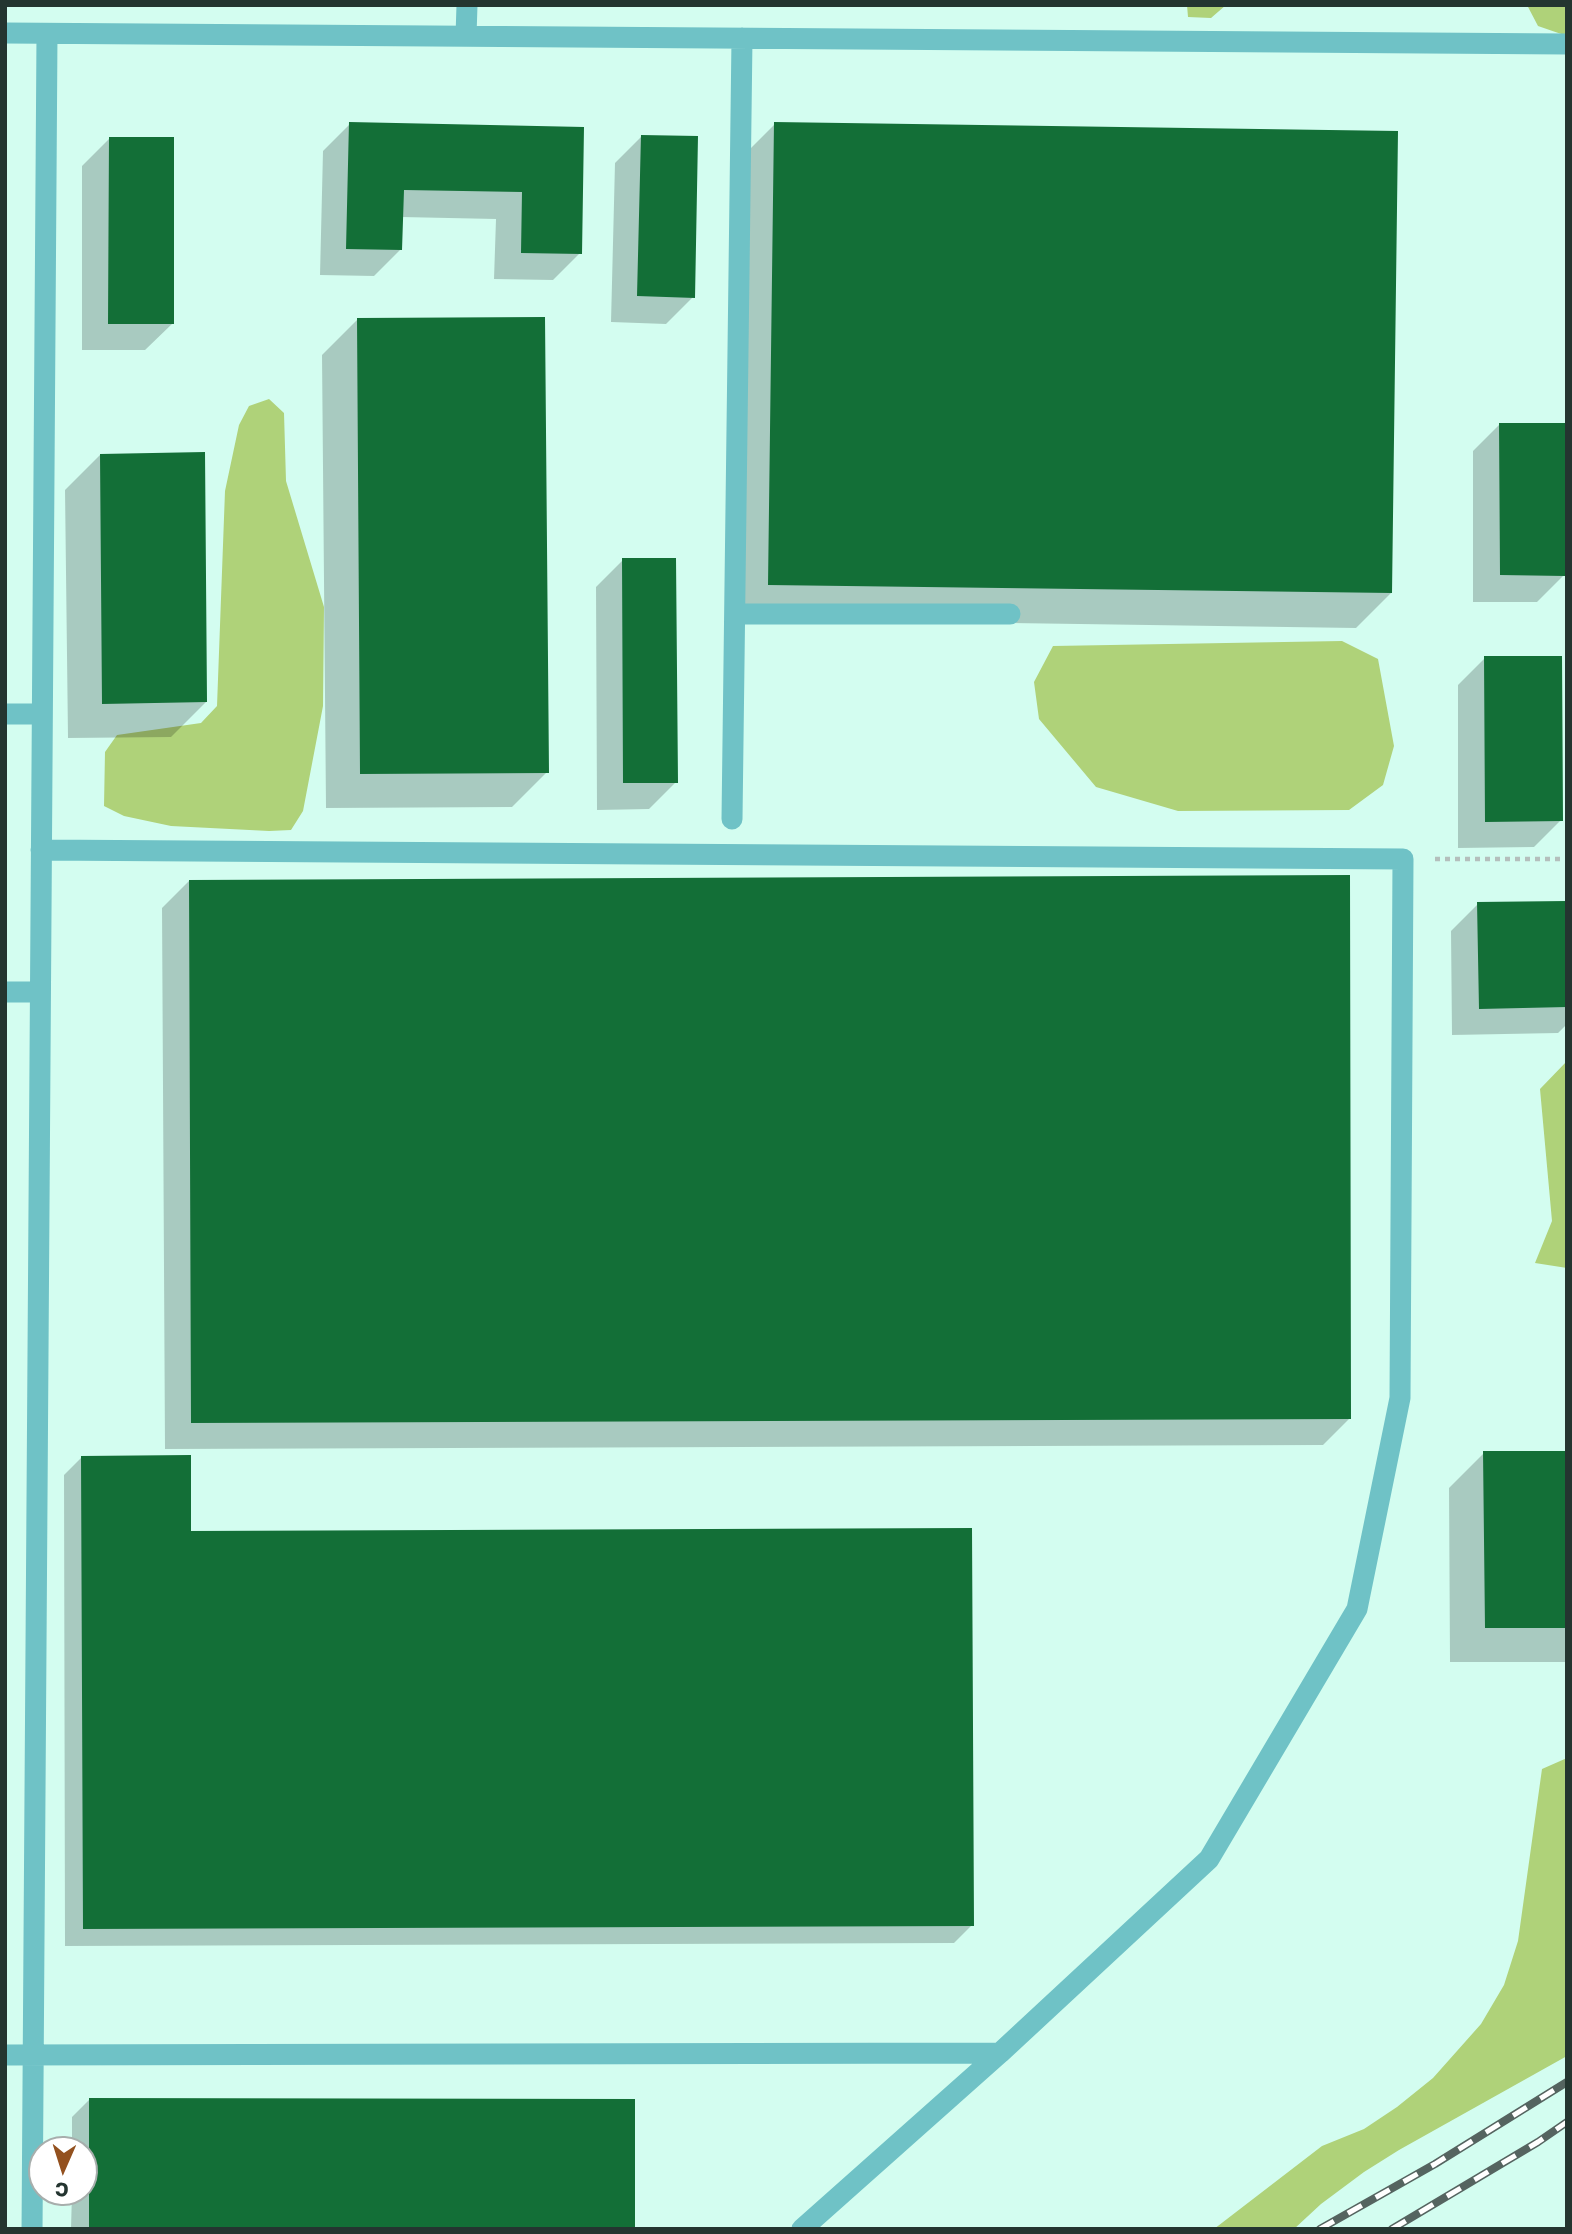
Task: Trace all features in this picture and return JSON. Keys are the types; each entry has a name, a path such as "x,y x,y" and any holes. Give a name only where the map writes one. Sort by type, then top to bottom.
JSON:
{"lane":[{"path":"466,36 467,5"},
{"path":"5,33 1567,44"},
{"path":"32,2229 47,34"},
{"path":"732,819 743,38"},
{"path":"735,614 1010,614"},
{"path":"5,714 42,714"},
{"path":"41,850 1403,859 1400,1398 1357,1609 1209,1859 1000,2053 802,2229"},
{"path":"5,992 40,992"},
{"path":"5,2055 1000,2053"}],"path":[{"path":"1403,859 1567,859"}],"shaded area":[{"path":"5,5 1567,5 1567,2229 5,2229"}],"green space":[{"path":"1187,5 1226,5 1211,18 1188,17"},
{"path":"1527,5 1567,5 1567,36 1538,26"},
{"path":"269,399 284,413 286,481 324,607 323,706 303,811 291,830 269,831 171,826 124,816 104,806 105,752 117,735 201,723 217,706 225,491 239,425 249,406"},
{"path":"1342,641 1378,659 1394,746 1383,785 1349,810 1178,811 1096,787 1039,719 1034,682 1053,646"},
{"path":"1567,1061 1567,1268 1535,1263 1552,1221 1540,1089"},
{"path":"1567,1758 1567,2056 1364,2172 1321,2204 1294,2229 1214,2229 1322,2146 1364,2129 1397,2107 1433,2078 1481,2024 1504,1985 1518,1941 1542,1769"}],"building":[{"path":"349,122 584,127 582,254 521,253 522,192 404,190 402,250 346,249"},
{"path":"774,122 1398,131 1392,593 768,585"},
{"path":"641,135 698,136 695,298 637,296"},
{"path":"109,137 174,137 174,324 108,324"},
{"path":"545,317 549,773 360,774 357,318"},
{"path":"1499,423 1565,423 1565,576 1500,575"},
{"path":"205,452 207,702 102,704 100,454"},
{"path":"622,558 676,558 678,783 623,783"},
{"path":"1484,656 1562,656 1563,821 1485,822"},
{"path":"1350,875 1351,1419 191,1423 189,880"},
{"path":"1567,901 1567,1007 1479,1009 1477,902"},
{"path":"1483,1451 1567,1451 1567,1628 1485,1628"},
{"path":"191,1455 191,1531 972,1528 974,1926 83,1929 81,1456"},
{"path":"89,2098 635,2099 635,2229 89,2229 89,2206 98,2206 98,2136 89,2136"}],"railway":[{"path":"1320,2229 1435,2164 1567,2082"},
{"path":"1392,2229 1567,2122"}]}
